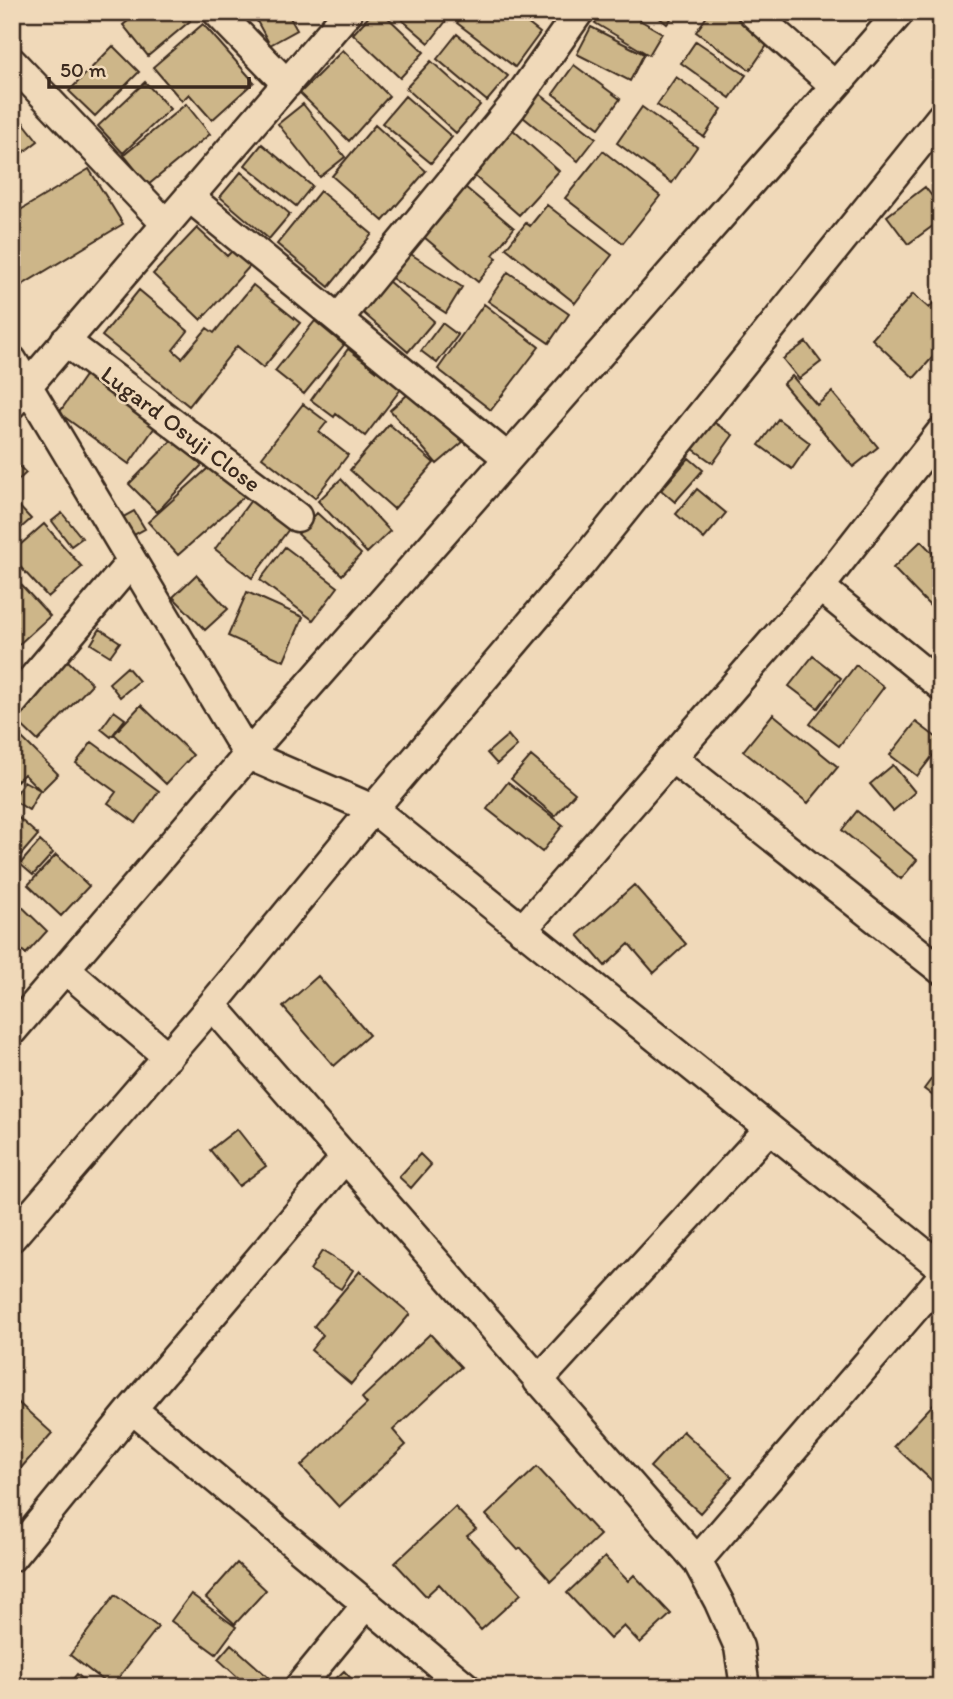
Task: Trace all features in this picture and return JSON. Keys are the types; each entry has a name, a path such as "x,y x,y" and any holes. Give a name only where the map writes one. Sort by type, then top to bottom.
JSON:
{"street":[{"path":"217,12 287,84"},
{"path":"20,394 348,12"},
{"path":"339,318 512,107 579,12"},
{"path":"752,12 835,86"},
{"path":"12,1031 248,755 900,12"},
{"path":"12,62 166,224"},
{"path":"12,1237 212,1005 373,809 581,564 941,117"},
{"path":"189,197 508,458"},
{"name":"Lugard Osuji Close","path":"65,341 297,517"},
{"path":"12,360 20,394 132,561 248,755 373,809 941,1267"},
{"path":"522,930 820,587 941,432"},
{"path":"12,703 132,561"},
{"path":"820,587 941,686"},
{"path":"672,758 941,970"},
{"path":"65,969 168,1057"},
{"path":"212,1005 697,1561 739,1647 745,1687"},
{"path":"538,1381 769,1129"},
{"path":"12,1556 132,1409 345,1158"},
{"path":"697,1561 941,1278"},
{"path":"132,1409 466,1687"},
{"path":"299,1687 368,1604"}],"building":[{"path":"139,12 183,12 190,21 148,56 123,25"},
{"path":"252,12 290,12 288,14 297,30 270,45"},
{"path":"373,12 382,12 424,52 400,78 353,34"},
{"path":"393,12 453,12 429,43"},
{"path":"465,12 513,12 540,33 515,67 457,23"},
{"path":"602,12 626,12 662,33 649,55 595,23"},
{"path":"652,12 676,12 667,24"},
{"path":"710,12 728,12 770,41 750,70 696,32"},
{"path":"203,24 254,82 212,120 189,94 182,101 153,67"},
{"path":"591,27 644,54 630,81 577,54"},
{"path":"457,34 508,76 487,101 437,59"},
{"path":"696,41 746,75 730,98 681,63"},
{"path":"113,46 139,72 95,116 69,91"},
{"path":"343,50 389,96 349,141 300,93"},
{"path":"431,61 480,105 456,133 406,88"},
{"path":"574,65 620,99 599,128 553,94"},
{"path":"676,77 722,109 704,137 657,105"},
{"path":"145,82 170,109 123,153 98,126"},
{"path":"536,91 596,138 578,161 518,113"},
{"path":"405,96 452,137 431,163 382,123"},
{"path":"186,104 210,134 148,185 124,155"},
{"path":"303,104 345,157 320,177 278,124"},
{"path":"642,107 697,147 672,183 617,143"},
{"path":"12,108 38,141 12,161"},
{"path":"375,125 426,171 383,221 332,176"},
{"path":"512,129 559,171 519,215 472,174"},
{"path":"262,144 312,186 296,206 245,165"},
{"path":"603,151 660,196 623,243 565,198"},
{"path":"89,169 123,224 12,291 12,215"},
{"path":"241,172 290,214 269,239 220,197"},
{"path":"465,187 514,228 493,255 497,258 478,282 424,237"},
{"path":"925,187 941,208 941,220 908,244 887,216"},
{"path":"320,191 372,234 329,287 277,244"},
{"path":"547,205 612,255 575,303 506,248 526,223 530,226"},
{"path":"197,228 227,256 233,250 250,266 201,320 153,274"},
{"path":"406,251 462,287 446,313 390,277"},
{"path":"508,272 569,314 549,343 488,301"},
{"path":"387,280 434,321 408,352 361,311"},
{"path":"253,285 300,323 263,368 237,346 189,406 102,336 139,290 188,331 173,350 182,358 207,328 214,333"},
{"path":"913,294 929,308 941,295 941,348 914,378 872,339"},
{"path":"484,304 539,347 491,410 438,369"},
{"path":"315,321 344,345 304,394 275,371"},
{"path":"442,323 458,335 437,363 421,351"},
{"path":"806,342 821,362 799,379 783,359"},
{"path":"348,349 401,389 365,436 336,414 334,417 311,400"},
{"path":"87,373 157,424 129,464 59,413"},
{"path":"792,376 817,405 832,392 878,447 853,467 783,384"},
{"path":"415,388 463,442 437,464 390,410"},
{"path":"303,404 327,422 319,432 348,455 315,498 262,457"},
{"path":"778,419 810,443 792,469 759,445"},
{"path":"712,421 733,435 713,463 693,449"},
{"path":"389,424 434,463 394,509 350,470"},
{"path":"174,438 202,465 157,512 129,484"},
{"path":"689,458 703,470 675,502 661,490"},
{"path":"12,459 26,473 12,486"},
{"path":"216,461 246,495 178,555 148,522"},
{"path":"341,479 390,531 367,553 318,501"},
{"path":"697,489 726,513 704,539 676,514"},
{"path":"254,496 292,525 252,578 215,549"},
{"path":"14,501 31,519 12,536 12,503"},
{"path":"134,511 145,529 134,535 123,517"},
{"path":"62,513 82,538 71,546 52,521"},
{"path":"317,513 361,554 342,575 298,534"},
{"path":"44,524 82,567 48,597 12,558 12,552"},
{"path":"921,541 941,562 941,599 932,608 893,568"},
{"path":"285,547 338,587 313,620 260,580"},
{"path":"12,575 50,616 16,647 12,644"},
{"path":"196,575 228,609 205,630 173,597"},
{"path":"247,592 303,617 284,661 228,636"},
{"path":"100,629 120,642 110,656 91,644"},
{"path":"813,656 841,678 818,708 789,686"},
{"path":"67,660 92,684 38,741 12,716"},
{"path":"856,665 884,687 839,746 810,724"},
{"path":"127,667 139,681 120,697 109,683"},
{"path":"141,705 193,755 166,784 114,734"},
{"path":"114,711 125,719 111,737 101,729"},
{"path":"773,714 838,767 808,803 743,751"},
{"path":"916,722 941,741 941,745 917,776 890,755"},
{"path":"12,728 58,774 41,791 24,774 12,786"},
{"path":"508,735 517,746 497,764 487,753"},
{"path":"92,742 159,791 136,823 108,803 116,792 76,763"},
{"path":"531,756 575,793 555,816 511,779"},
{"path":"893,765 915,792 893,811 870,784"},
{"path":"24,781 40,790 29,810 13,800"},
{"path":"508,782 563,825 542,852 487,809"},
{"path":"857,811 917,860 901,879 842,830"},
{"path":"12,812 38,835 12,865"},
{"path":"40,841 53,853 33,875 20,864"},
{"path":"56,855 89,886 61,916 28,885"},
{"path":"634,885 686,944 654,973 629,944 605,966 578,935"},
{"path":"12,897 47,931 26,954 12,941"},
{"path":"318,976 369,1035 334,1066 283,1007"},
{"path":"941,1066 941,1102 924,1089"},
{"path":"237,1129 266,1166 239,1186 210,1150"},
{"path":"420,1154 431,1165 411,1188 399,1177"},
{"path":"322,1251 353,1270 341,1289 310,1270"},
{"path":"360,1271 410,1314 351,1384 311,1350 323,1335 314,1326"},
{"path":"430,1334 461,1367 393,1430 406,1445 339,1507 301,1466 367,1404 362,1398"},
{"path":"12,1397 52,1433 12,1478"},
{"path":"938,1399 941,1401 941,1489 894,1446"},
{"path":"683,1431 732,1477 700,1513 650,1467"},
{"path":"537,1467 600,1535 551,1581 486,1515"},
{"path":"455,1507 476,1529 467,1536 521,1594 481,1630 439,1584 426,1596 395,1563"},
{"path":"605,1557 628,1581 634,1575 671,1614 640,1643 624,1626 610,1639 567,1593"},
{"path":"237,1563 266,1590 235,1624 206,1598"},
{"path":"191,1594 236,1627 216,1654 171,1621"},
{"path":"115,1595 158,1627 111,1687 70,1655"},
{"path":"231,1644 268,1677 260,1687 237,1687 242,1681 218,1659"},
{"path":"344,1671 359,1687 327,1687"},
{"path":"77,1674 91,1687 66,1687"}]}
